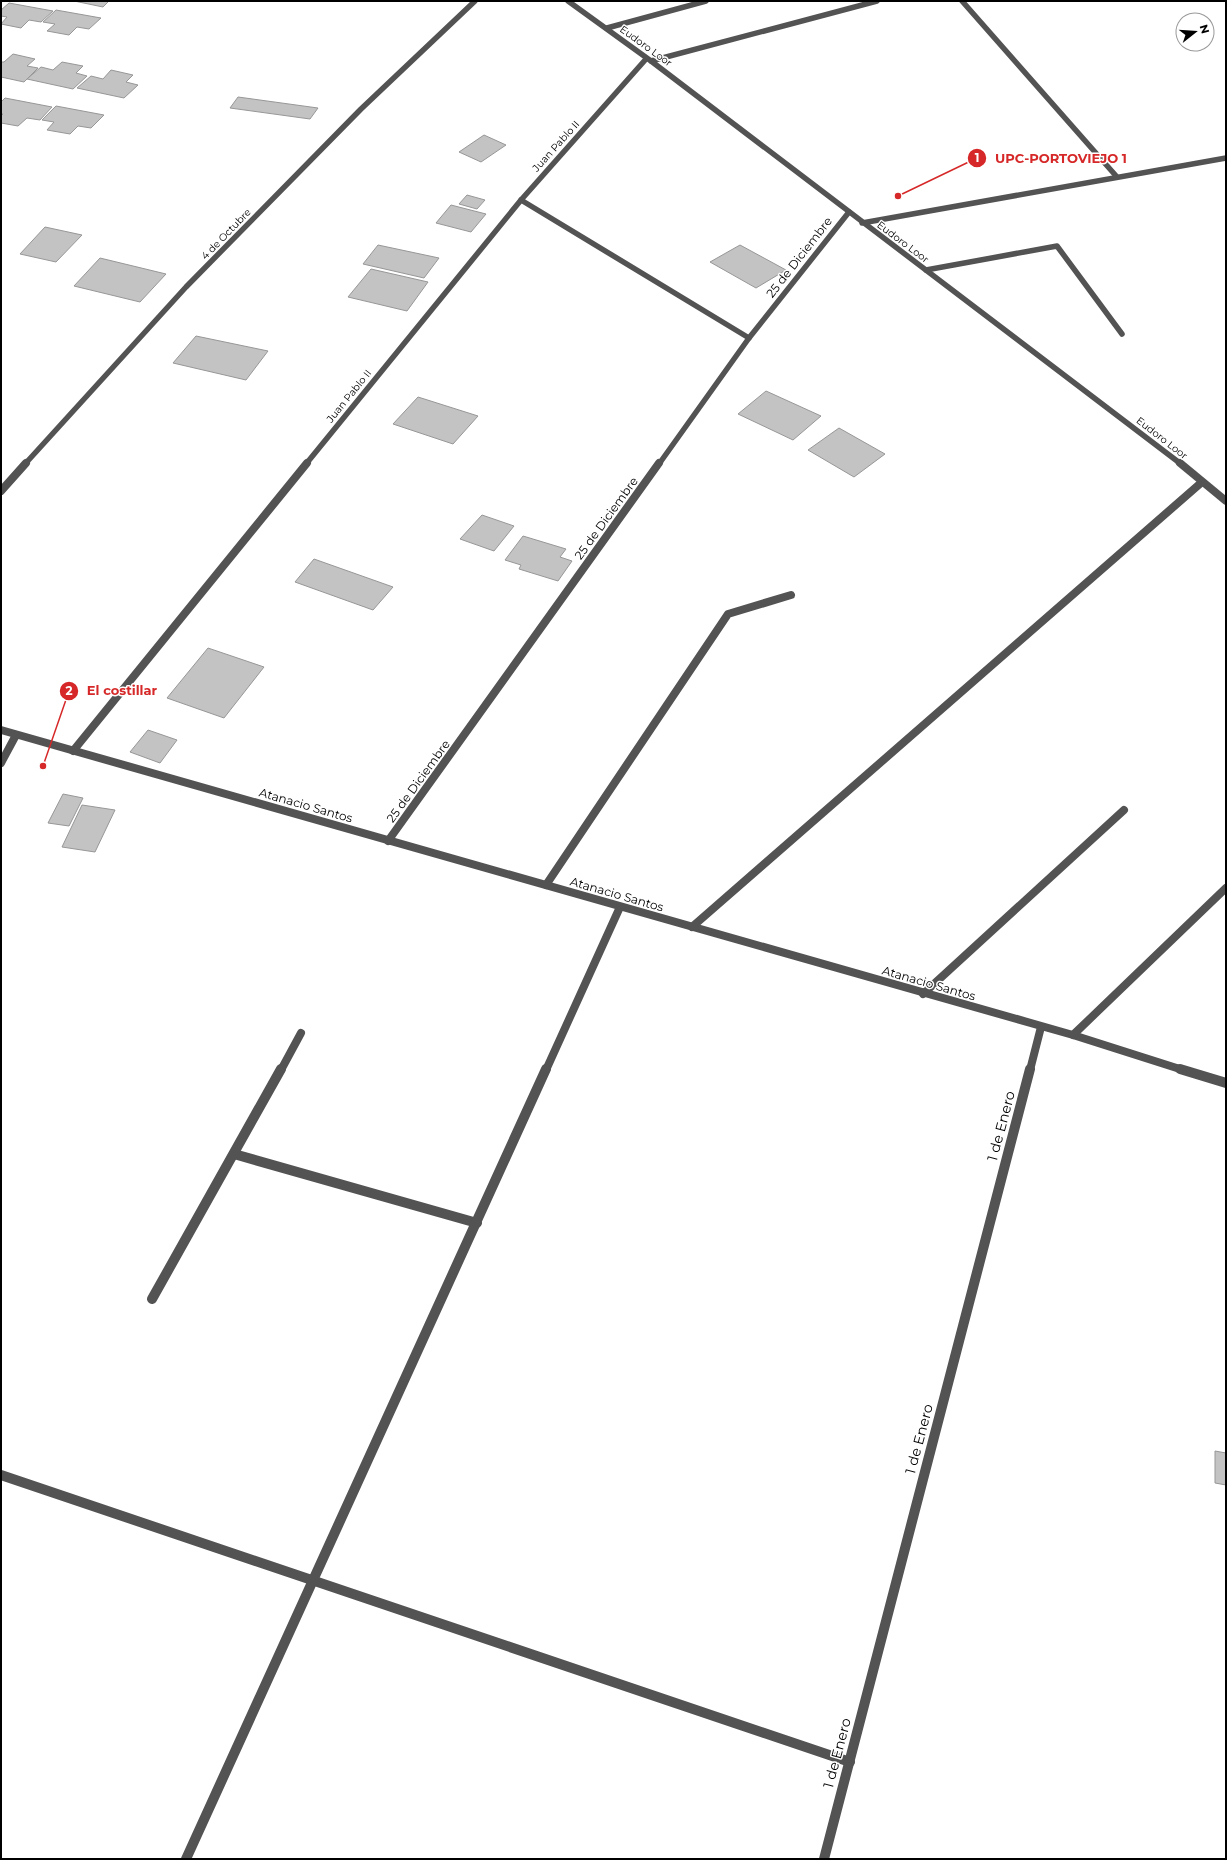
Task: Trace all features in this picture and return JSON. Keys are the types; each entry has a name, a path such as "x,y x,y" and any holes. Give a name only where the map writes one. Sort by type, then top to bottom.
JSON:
{"street":[{"name":"4 de Octubre","path":"1,491 186,287 361,109 475,1"},
{"name":"Eudoro Loor","path":"568,1 649,60 862,223 1162,448 1226,501"},
{"path":"606,28 706,1"},
{"path":"649,60 877,1"},
{"path":"962,1 1117,177"},
{"name":"Juan Pablo II","path":"73,751 521,200 649,60"},
{"path":"862,223 1226,158"},
{"path":"521,200 749,338"},
{"name":"25 de Diciembre","path":"388,841 749,338 849,212"},
{"path":"926,270 1057,246 1122,334"},
{"path":"692,927 1202,482"},
{"path":"546,885 728,614 791,596"},
{"name":"Atanacio Santos","path":"1,730 923,994 1073,1035 1226,1083"},
{"path":"1,763 16,735"},
{"path":"923,994 1124,810"},
{"path":"1073,1035 1226,888"},
{"path":"186,1859 620,907"},
{"name":"1 de Enero","path":"824,1859 1041,1027"},
{"path":"152,1299 301,1033"},
{"path":"234,1154 477,1223"},
{"path":"1,1475 850,1762"}],"building":[{"path":"74,1 109,1 103,7"},
{"path":"9,3 53,11 41,22 29,20 21,28 1,24 7,17 1,16 1,10"},
{"path":"56,10 101,18 89,29 77,27 69,35 47,31 55,24 43,22"},
{"path":"13,54 35,59 27,66 38,68 24,82 1,77 1,62 4,62"},
{"path":"62,62 83,66 76,73 87,76 73,89 27,79 41,67 53,70"},
{"path":"111,70 133,75 126,82 138,85 124,98 77,88 91,76 103,79"},
{"path":"238,97 318,108 310,119 230,108"},
{"path":"5,98 52,107 40,120 27,118 18,126 1,123 1,116 3,114 1,114 1,102"},
{"path":"56,106 104,115 91,128 78,126 70,134 47,130 54,122 42,120"},
{"path":"484,135 506,145 481,162 459,152"},
{"path":"467,195 485,200 477,209 459,204"},
{"path":"451,205 486,214 471,232 436,223"},
{"path":"45,227 82,235 56,262 20,254"},
{"path":"378,245 439,258 424,278 363,264"},
{"path":"740,245 786,270 756,288 710,262"},
{"path":"100,258 166,274 140,302 74,286"},
{"path":"371,269 428,282 407,311 348,297"},
{"path":"196,336 268,351 246,380 173,363"},
{"path":"766,391 821,416 793,440 738,414"},
{"path":"418,397 478,416 453,444 393,424"},
{"path":"839,428 885,454 854,477 808,450"},
{"path":"482,515 514,526 494,551 460,539"},
{"path":"523,536 566,549 560,557 572,561 558,581 519,569 521,565 505,560"},
{"path":"314,559 393,587 373,610 295,582"},
{"path":"208,648 264,667 224,718 167,698"},
{"path":"148,730 177,740 160,763 130,752"},
{"path":"63,794 83,798 69,826 48,823"},
{"path":"82,805 115,810 95,852 62,847"},
{"path":"1215,1451 1226,1453 1226,1485 1215,1483"}],"place":[{"name":"UPC-PORTOVIEJO 1","path":"898,196"},
{"name":"El costillar","path":"43,766"}]}
